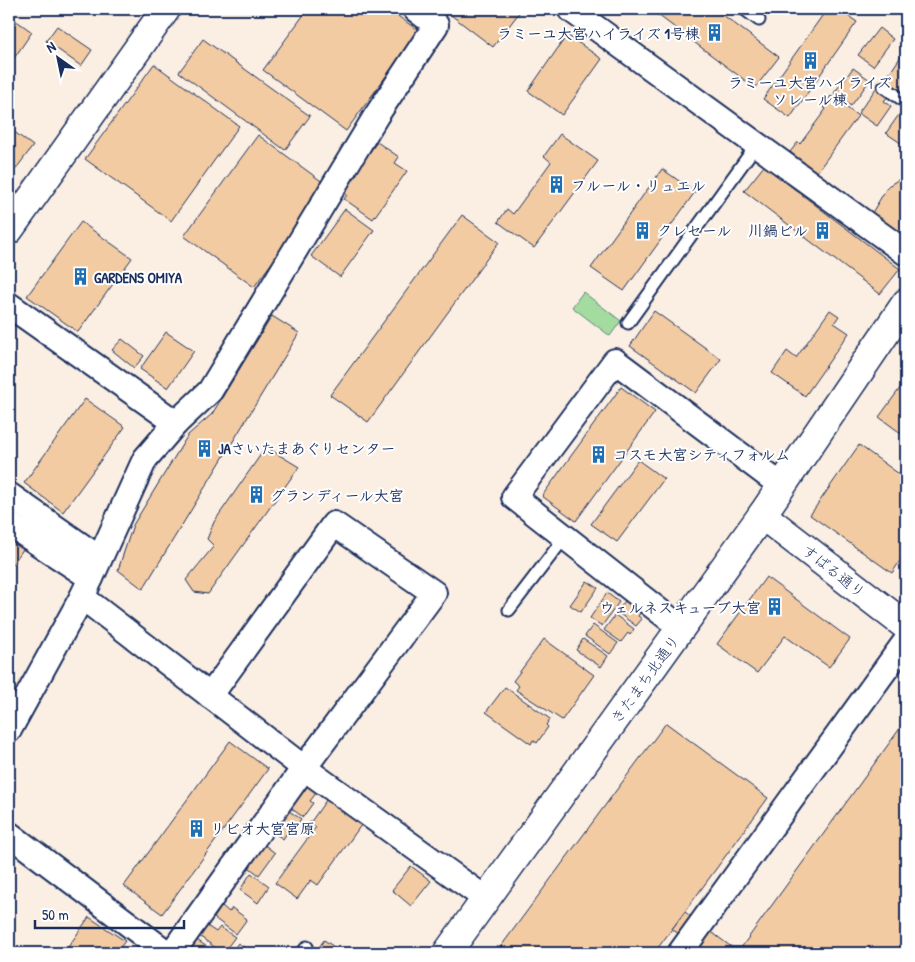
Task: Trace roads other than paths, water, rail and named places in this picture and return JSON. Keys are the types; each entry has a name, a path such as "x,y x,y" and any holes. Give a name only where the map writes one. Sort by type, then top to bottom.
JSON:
{"street":[{"path":"9,230 164,9"},
{"path":"9,730 91,578 145,459 176,423 210,391 376,116 436,25 415,9"},
{"path":"572,9 906,253"},
{"name":"きたまち北通り","path":"447,953 762,515 906,303"},
{"path":"9,305 176,423"},
{"path":"681,628 514,497 615,360 782,486"},
{"path":"9,495 210,696 304,768 486,899"},
{"name":"すばる通り","path":"762,515 906,626"},
{"path":"9,524 91,578"},
{"path":"172,953 304,768 434,593 334,524 210,696"},
{"path":"680,953 906,641"},
{"path":"9,834 167,953"}],"lane":[{"path":"744,9 759,20"},
{"path":"884,87 906,102"},
{"path":"628,323 757,144"},
{"path":"509,610 564,537"}],"place":[{"name":"ラミーユ大宮ハイライズ 1号棟","path":"714,33"},
{"name":"ラミーユ大宮ハイライズ ソレール棟","path":"810,61"},
{"name":"フルール・リュエル","path":"557,185"},
{"name":"クレセール","path":"643,230"},
{"name":"川鍋ビル","path":"822,230"},
{"name":"GARDENS OMIYA","path":"80,277"},
{"name":"JAさいたまあぐりセンター","path":"204,448"},
{"name":"コスモ大宮シティフォルム","path":"599,454"},
{"name":"グランディール大宮","path":"256,495"},
{"name":"ウェルネスキューブ大宮","path":"775,607"},
{"name":"リビオ大宮宮原","path":"196,828"}]}
